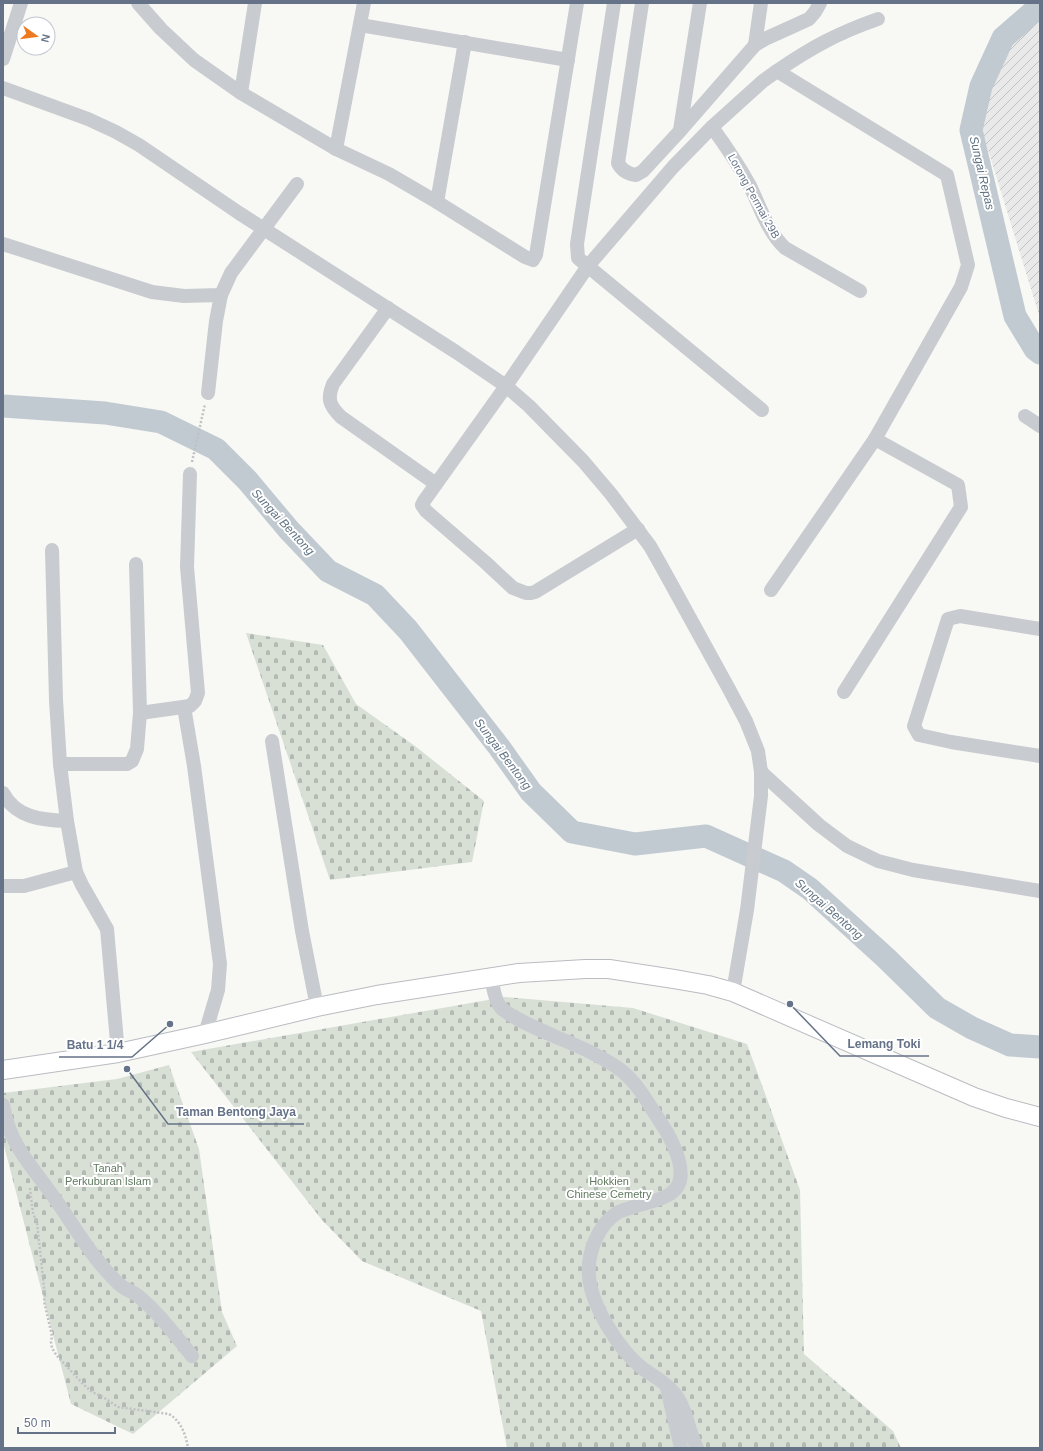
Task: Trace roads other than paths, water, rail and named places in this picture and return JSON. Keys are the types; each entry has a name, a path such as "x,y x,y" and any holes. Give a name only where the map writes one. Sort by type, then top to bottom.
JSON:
{"main road":[{"path":"3,1070 118,1053 317,1007 377,995 490,977 545,971 609,969 674,978 733,992 974,1097 1040,1118"}],"street":[{"path":"3,59 20,3"},
{"path":"241,93 255,3"},
{"path":"336,149 364,3"},
{"path":"143,6 161,29 194,60 241,93 336,149 377,168 437,202 531,260 534,259 577,3"},
{"path":"614,3 577,244 578,258 762,410"},
{"path":"642,3 618,163 621,168 630,174 636,175 643,171 755,45 808,19 815,12 820,3"},
{"path":"680,130 700,3"},
{"path":"755,45 761,3"},
{"path":"638,528 535,592 520,592 513,588 422,505 588,266 673,167 712,127 772,74 806,51 834,36 878,19"},
{"path":"360,25 568,60"},
{"path":"437,202 465,42"},
{"path":"771,590 875,439 961,287 968,265 947,175 777,71"},
{"path":"3,88 88,119 116,132 456,352 506,386 540,417 583,461 611,494 638,528 663,569 733,695 758,751 761,772 761,796 746,910 733,992"},
{"name":"Lorong Permai 29B","path":"712,127 742,172 779,242 785,248 860,291"},
{"path":"208,393 216,322 221,295 231,273 297,184"},
{"path":"3,244 152,292 184,296 221,295"},
{"path":"388,308 333,384 330,398 331,404 341,416 436,484"},
{"path":"1025,416 1040,426"},
{"path":"844,692 961,506 958,485 875,439"},
{"path":"140,713 190,706 195,701 198,693 187,567 190,474"},
{"path":"52,550 56,700 60,764 67,821 76,872 85,892 107,928 118,1053"},
{"path":"60,764 127,764 132,761 137,749 140,713 136,564"},
{"path":"1040,629 960,616 948,619 914,726 919,736 1040,756"},
{"path":"184,707 194,766 220,964 218,990 205,1034"},
{"path":"272,741 302,931 317,1007"},
{"path":"761,772 819,825 847,846 878,861 913,870 1040,891"},
{"path":"3,793 12,806 28,816 43,820 67,821"},
{"path":"3,886 24,886 76,872"},
{"path":"490,977 499,1007 534,1027 591,1052 623,1072 639,1088 669,1136 678,1154 681,1171 678,1184 675,1189 671,1194 662,1198 618,1212 608,1220 597,1236 590,1256 589,1276 592,1291 600,1314 629,1357 643,1369 666,1384 676,1394 682,1406 697,1448"},
{"path":"3,1105 12,1139 96,1258 120,1285 136,1295 156,1313 192,1356"},
{"path":"666,1384 681,1448"}],"waterway":[{"name":"Sungai Repas","path":"1040,6 1003,38 981,86 971,130 1015,316 1035,349 1040,353"},
{"name":"Sungai Bentong","path":"3,406 105,413 161,422 216,449 247,480 289,530 328,571 375,595 408,630 499,747 531,792 572,832 635,844 706,836 784,871 810,889 886,958 937,1008 972,1028 1010,1045 1040,1047"}],"place":[{"name":"Lemang Toki","path":"790,1004"},
{"name":"Batu 1 1/4","path":"170,1024"},
{"name":"Taman Bentong Jaya","path":"127,1069"}],"park label":[{"name":"Tanah Perkuburan Islam","path":"108,1174"},
{"name":"Hokkien Chinese Cemetry","path":"609,1187"}]}
